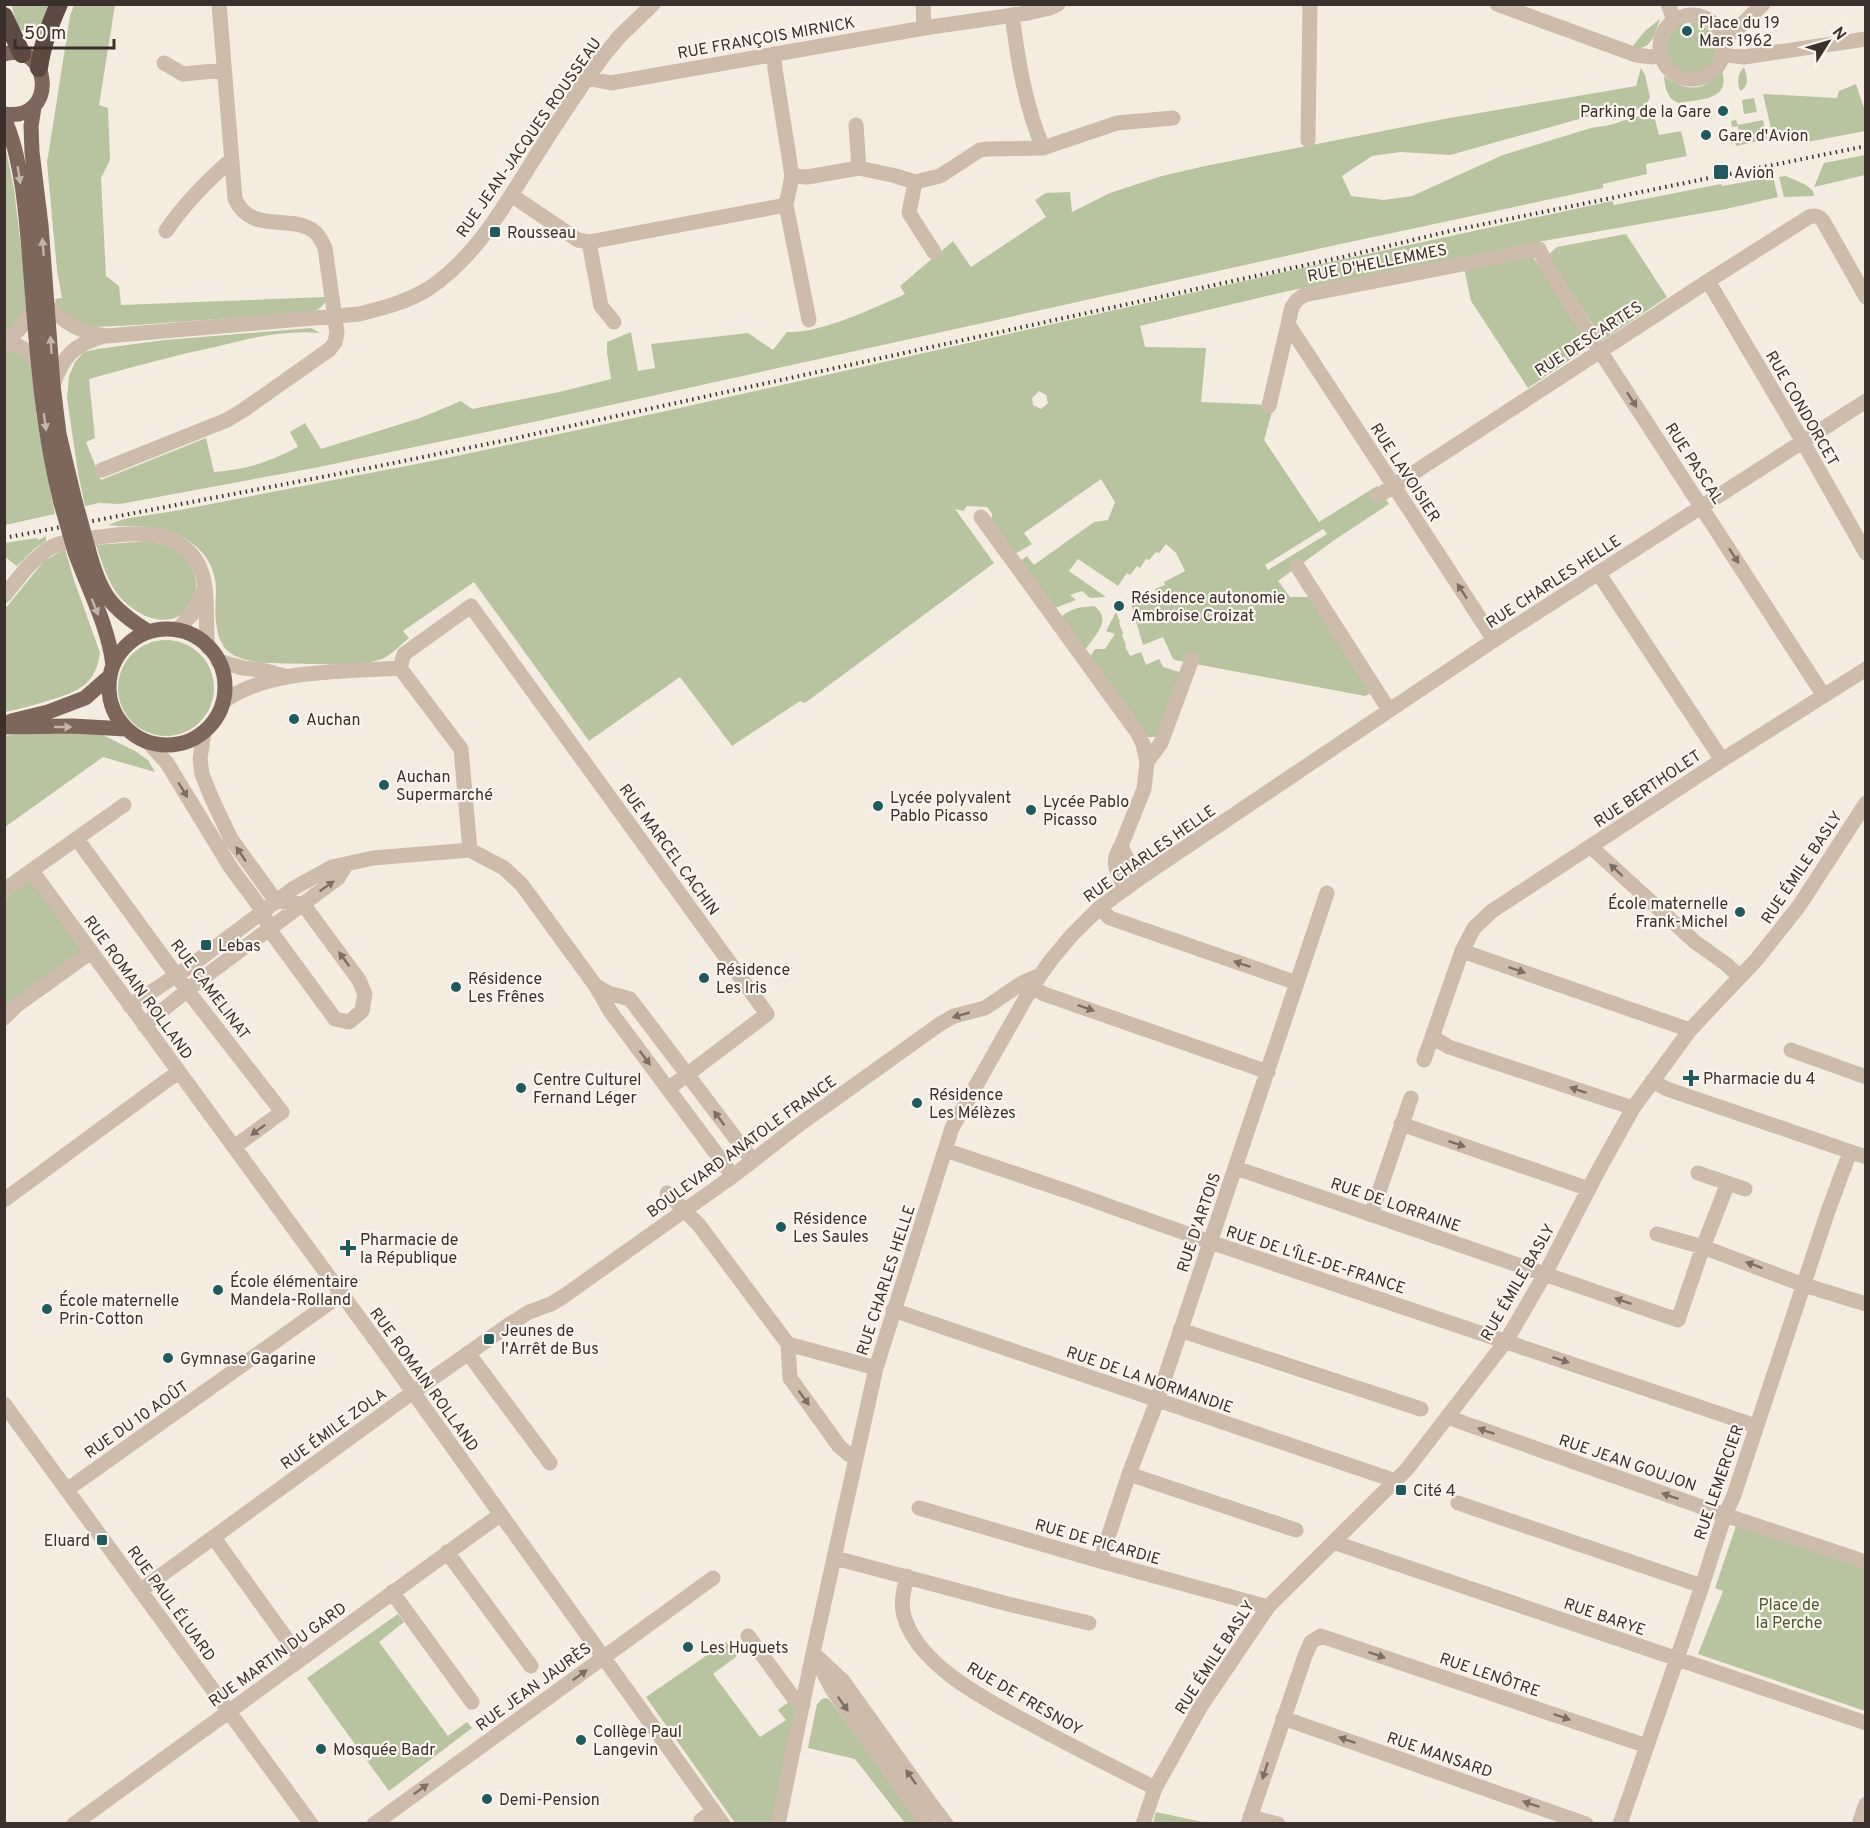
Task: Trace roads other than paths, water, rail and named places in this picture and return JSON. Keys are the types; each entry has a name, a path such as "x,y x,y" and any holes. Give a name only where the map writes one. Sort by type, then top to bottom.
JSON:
{"highway":[{"path":"39,68 42,45 59,4"},
{"path":"4,16 13,54"}],"main road":[{"path":"4,725 85,698 111,671 127,645 149,632 162,629 177,630 190,635 208,648 218,661 223,675 224,688 223,702 213,722 194,739 179,744 149,743 133,735 117,718 111,705 109,691 111,671 112,652 47,438 37,364 41,306 41,225 31,126 34,107 43,88 43,78 39,68 28,57 13,54"},
{"path":"34,107 24,113 4,116 14,145 19,173 53,385 68,502"},
{"path":"81,550 112,605 126,618 149,632"},
{"path":"4,725 126,729"}],"street":[{"path":"102,470 208,429 246,409 330,349 335,342 337,333 325,248 320,238 306,226 246,215 235,200 219,4"},
{"name":"RUE JEAN-JACQUES ROUSSEAU","path":"107,336 359,314 417,296 465,258 511,195 587,78 619,37 653,4"},
{"path":"923,4 924,28"},
{"name":"RUE FRANÇOIS MIRNICK","path":"587,78 611,83 924,28 1012,15 1050,8 1058,4"},
{"path":"1308,140 1310,4"},
{"path":"1497,4 1636,55 1652,57 1661,53"},
{"path":"1668,4 1674,20"},
{"path":"1723,38 1735,32 1763,4"},
{"path":"1697,10 1719,29 1723,38 1724,54 1714,70 1707,76 1688,79 1671,71 1665,64 1660,44 1662,34 1674,20 1697,10"},
{"path":"1012,15 1020,75 1036,132 1043,148"},
{"path":"1724,54 1744,57 1866,39"},
{"path":"774,54 774,69 792,176 786,205 809,320"},
{"path":"164,63 183,74 224,70"},
{"path":"792,176 807,177 859,168 915,182 940,176 980,150 988,148 1043,148 1117,123 1173,118"},
{"path":"856,125 859,168"},
{"path":"166,231 179,212 231,160"},
{"path":"915,182 909,213 934,252"},
{"path":"511,195 578,240 589,242 786,205"},
{"name":"RUE DESCARTES","path":"1378,496 1809,217 1819,216 1829,229 1866,297"},
{"path":"589,242 601,306 614,321"},
{"name":"RUE D'HELLEMMES","path":"1269,406 1292,307 1304,295 1539,249"},
{"name":"RUE PASCAL","path":"1539,249 1547,266 1600,351 1824,696"},
{"name":"RUE CONDORCET","path":"1708,281 1866,553"},
{"path":"4,342 18,332 41,306 72,326 90,334 107,336"},
{"name":"RUE LAVOISIER","path":"1288,324 1494,640"},
{"path":"53,385 61,363 73,349 90,340 107,336"},
{"path":"4,342 24,348 37,364"},
{"name":"RUE CHARLES HELLE","path":"778,1824 876,1368 952,1128 1036,981 1072,935 1099,908 1125,888 1494,640 1866,401"},
{"path":"981,517 1137,732 1143,744 1147,762 1144,789 1114,860 1125,888"},
{"path":"4,596 33,561 63,542 117,534 151,533 180,544 198,563 204,588 208,648"},
{"path":"1297,566 1389,710"},
{"path":"1599,574 1722,760"},
{"path":"177,630 194,612 204,588"},
{"name":"RUE MARCEL CACHIN","path":"400,668 404,654 471,606 767,1014 668,1089"},
{"path":"1147,762 1161,743 1192,659"},
{"path":"218,661 286,676"},
{"path":"223,702 245,688 286,676 400,668 461,749 470,850"},
{"name":"RUE BERTHOLET","path":"1424,1060 1462,951 1474,928 1492,911 1722,760 1866,669"},
{"path":"149,743 167,763 225,859 263,911 269,929 335,1019 349,1022 362,1011 365,994 359,980 303,904 276,901 231,839 202,774 200,759 204,732"},
{"name":"RUE ÉMILE BASLY","path":"1143,1824 1155,1788 1201,1706 1268,1607 1407,1469 1506,1341 1545,1274 1633,1108 1690,1030 1757,959 1799,906 1866,803"},
{"path":"4,890 124,806"},
{"name":"RUE CAMELINAT","path":"77,838 187,990 282,1112 234,1147"},
{"path":"1120,846 1132,869 1140,878"},
{"path":"1591,847 1695,942 1740,977"},
{"path":"130,1006 177,975 276,901 315,875 332,867 373,858 470,850 504,868 522,885 596,985 604,1004 733,1176"},
{"path":"144,1025 187,990 338,878 346,865"},
{"name":"RUE ROMAIN ROLLAND","path":"32,870 413,1392 723,1824"},
{"name":"RUE D'ARTOIS","path":"1100,1561 1129,1474 1157,1401 1327,893"},
{"path":"269,929 276,901"},
{"path":"1099,908 1110,918 1297,983"},
{"path":"1462,951 1690,1030"},
{"path":"4,1018 16,1006 91,952"},
{"path":"1036,981 1044,994 1268,1072"},
{"name":"BOULEVARD ANATOLE FRANCE","path":"557,1300 733,1176 940,1024 954,1016 985,1008 1022,983 1036,981"},
{"path":"596,985 608,993 630,999 752,1160"},
{"path":"985,1008 1013,1020"},
{"path":"1432,1037 1449,1047 1633,1108"},
{"path":"1791,1050 1866,1077"},
{"path":"4,1200 179,1073"},
{"path":"1652,1081 1667,1089 1866,1157"},
{"path":"1371,1215 1411,1098"},
{"path":"1401,1124 1589,1189"},
{"name":"RUE DE L'ÎLE-DE-FRANCE","path":"945,1150 1756,1426"},
{"name":"RUE LEMERCIER","path":"1620,1824 1850,1152"},
{"name":"RUE DE LORRAINE","path":"1236,1168 1678,1320 1703,1247"},
{"path":"1698,1173 1744,1189"},
{"path":"1703,1247 1728,1183"},
{"path":"667,1193 699,1225 788,1344 790,1378 839,1446 848,1454 856,1457"},
{"path":"1657,1234 1703,1247 1804,1285 1866,1304"},
{"name":"RUE DU 10 AOÛT","path":"68,1489 342,1294"},
{"name":"RUE ÉMILE ZOLA","path":"141,1590 468,1353 529,1312 557,1300"},
{"name":"RUE DE LA NORMANDIE","path":"894,1310 1396,1481"},
{"path":"1180,1330 1421,1408"},
{"path":"788,1344 876,1368"},
{"path":"468,1353 550,1463"},
{"name":"RUE PAUL ÉLUARD","path":"4,1404 311,1824"},
{"name":"RUE JEAN GOUJON","path":"1447,1417 1866,1562"},
{"path":"1129,1474 1296,1530"},
{"path":"1458,1503 1702,1586"},
{"name":"RUE DE PICARDIE","path":"919,1508 1268,1607"},
{"name":"RUE MARTIN DU GARD","path":"75,1824 501,1514"},
{"path":"214,1538 302,1659"},
{"name":"RUE BARYE","path":"1333,1542 1866,1723"},
{"path":"447,1552 531,1666"},
{"path":"835,1558 1089,1623"},
{"name":"RUE DE FRESNOY","path":"907,1576 902,1595 904,1619 912,1634 934,1662 971,1691 1155,1788"},
{"name":"RUE JEAN JAURÈS","path":"374,1824 713,1578"},
{"path":"392,1592 472,1702"},
{"path":"748,1636 793,1697 803,1705"},
{"name":"RUE LENÔTRE","path":"1283,1718 1311,1642 1321,1636 1647,1746"},
{"path":"813,1653 832,1689 927,1824"},
{"path":"813,1653 843,1682 946,1824"},
{"path":"1278,1824 1249,1820 1283,1718"},
{"name":"RUE MANSARD","path":"1283,1718 1586,1824"},
{"path":"1858,1824 1866,1804"},
{"path":"700,1820 713,1811"}],"railway":[{"path":"4,538 507,440 1347,256 1450,231 1866,146"}],"place":[{"name":"Place du 19 Mars 1962","path":"1687,31"},
{"name":"Parking de la Gare","path":"1723,111"},
{"name":"Gare d'Avion","path":"1706,135"},
{"name":"Avion","path":"1721,172"},
{"name":"Rousseau","path":"495,232"},
{"name":"Résidence autonomie Ambroise Croizat","path":"1119,606"},
{"name":"Auchan","path":"294,719"},
{"name":"Auchan Supermarché","path":"384,785"},
{"name":"Lycée polyvalent Pablo Picasso","path":"878,806"},
{"name":"Lycée Pablo Picasso","path":"1031,810"},
{"name":"École maternelle Frank-Michel","path":"1740,912"},
{"name":"Lebas","path":"206,945"},
{"name":"Résidence Les Iris","path":"704,978"},
{"name":"Résidence Les Frênes","path":"456,987"},
{"name":"Pharmacie du 4","path":"1691,1078"},
{"name":"Centre Culturel Fernand Léger","path":"521,1088"},
{"name":"Résidence Les Mélèzes","path":"917,1103"},
{"name":"Résidence Les Saules","path":"781,1227"},
{"name":"Pharmacie de la République","path":"348,1248"},
{"name":"École élémentaire Mandela-Rolland","path":"218,1290"},
{"name":"École maternelle Prin-Cotton","path":"47,1309"},
{"name":"Jeunes de l'Arrêt de Bus","path":"489,1339"},
{"name":"Gymnase Gagarine","path":"168,1358"},
{"name":"Cité 4","path":"1401,1490"},
{"name":"Eluard","path":"102,1540"},
{"name":"Les Huguets","path":"688,1647"},
{"name":"Collège Paul Langevin","path":"581,1740"},
{"name":"Mosquée Badr","path":"321,1749"},
{"name":"Demi-Pension","path":"487,1799"}],"park label":[{"name":"Place de la Perche","path":"1789,1613"}]}
